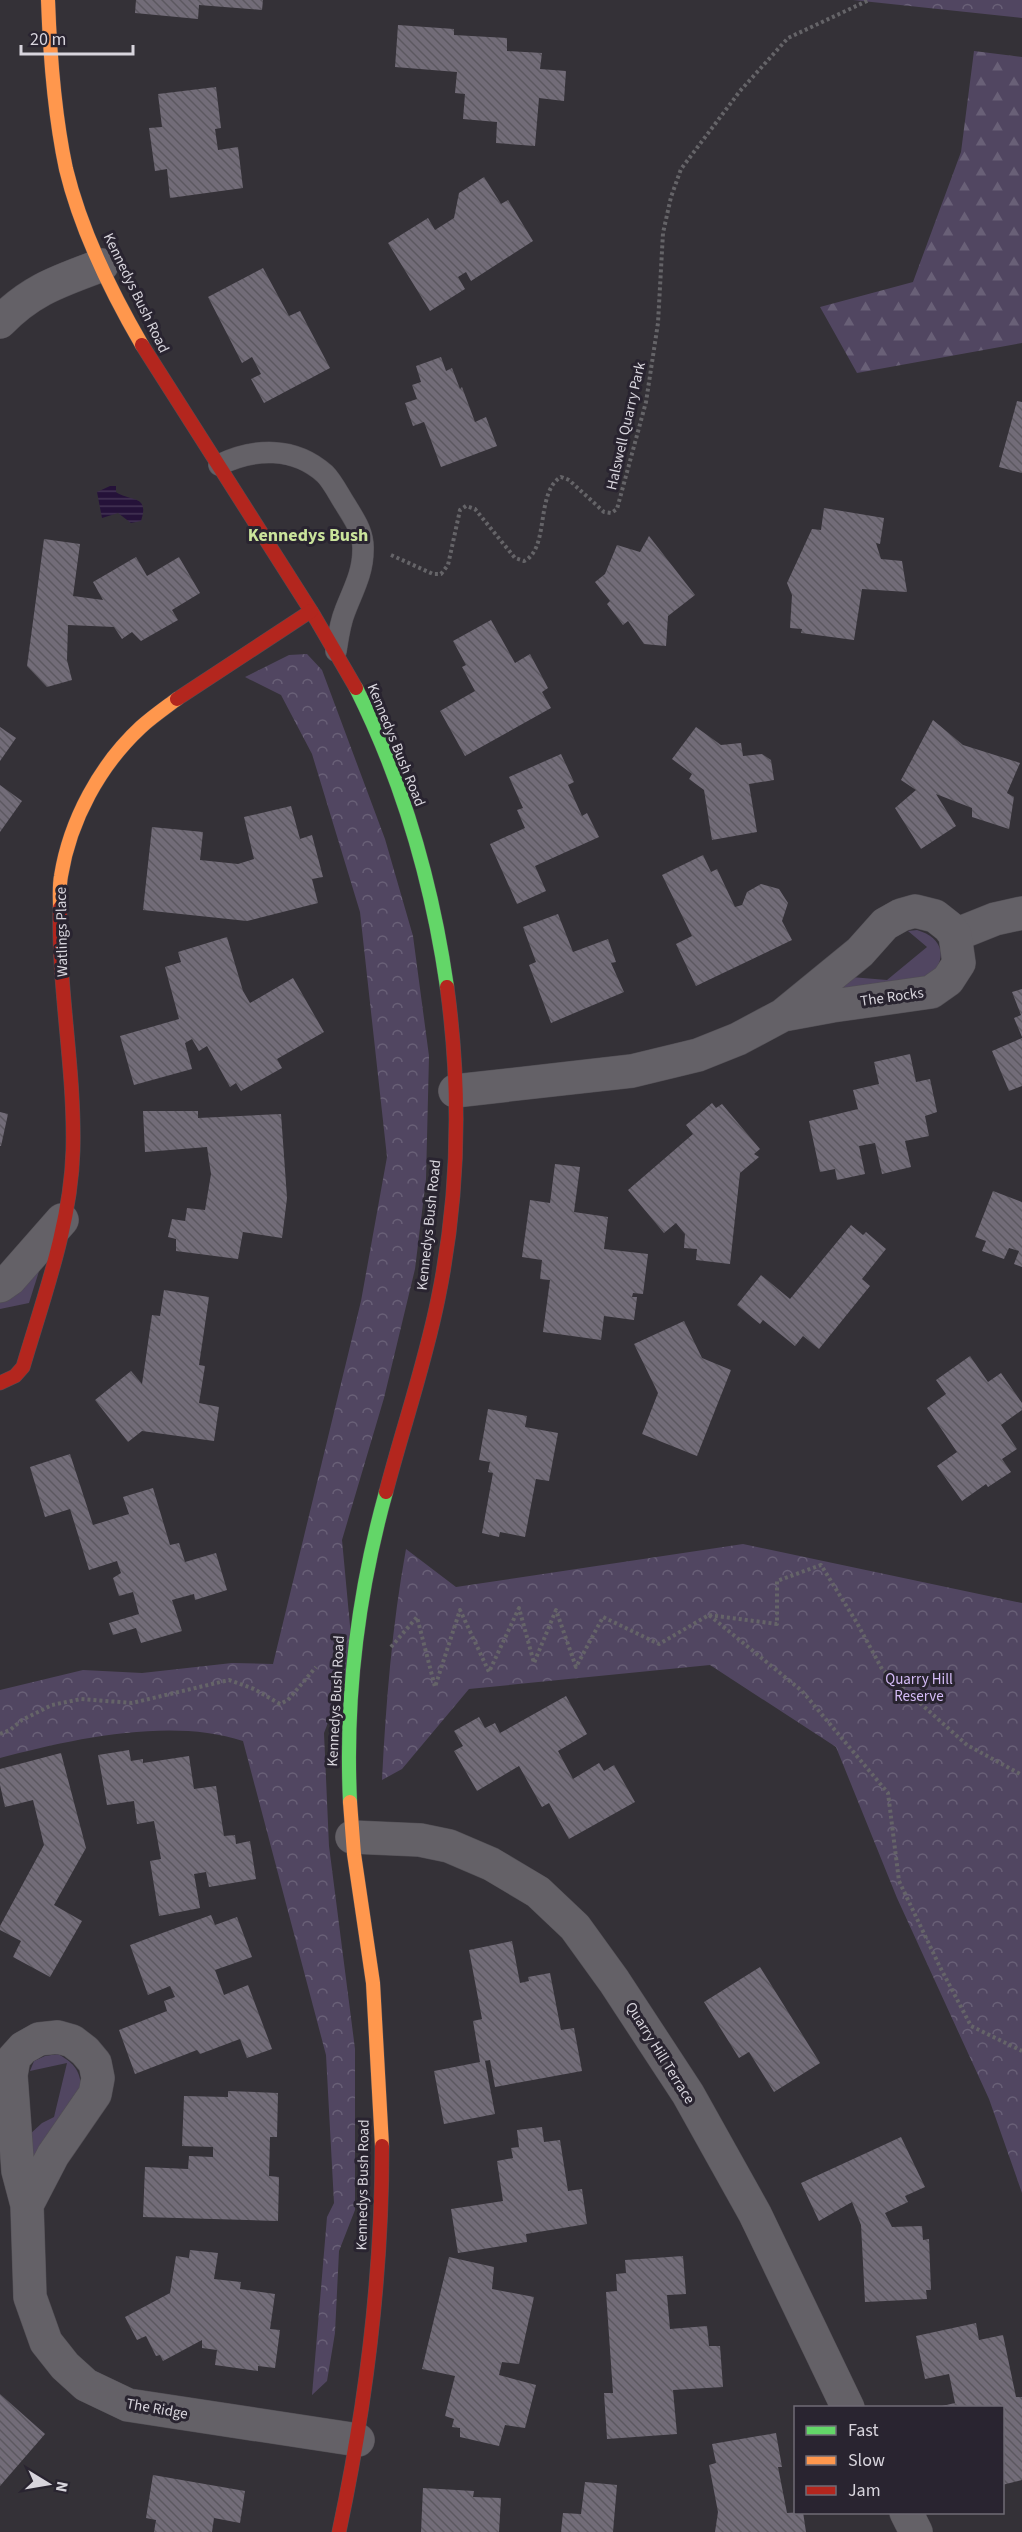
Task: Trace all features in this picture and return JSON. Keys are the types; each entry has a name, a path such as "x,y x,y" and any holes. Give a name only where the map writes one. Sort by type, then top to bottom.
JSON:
{"street":[{"name":"Kennedys Bush Road","path":"48,0 50,62 68,174 90,238 139,342 336,651 369,712 416,842 438,932 452,1032 455,1091 453,1180 438,1297 368,1562 353,1658 349,1776 352,1836 374,1993 382,2156 381,2230 374,2314 358,2440 339,2532"},
{"path":"0,322 18,304 42,288 102,265"},
{"name":"Watlings Place","path":"0,1383 15,1376 23,1366 54,1264 69,1195 73,1151 73,1109 59,935 61,876 74,830 90,792 113,758 141,727 181,696 311,611"},
{"name":"The Rocks","path":"455,1091 633,1071 698,1055 738,1039 783,1015 860,952 885,924 901,915 915,911 935,916 955,935 958,963 948,980 931,992 841,1004 783,1015"},
{"path":"955,935 1022,913"},
{"name":"Watlings Place","path":"0,1286 10,1279 62,1220"},
{"name":"Quarry Hill Terrace","path":"352,1836 420,1840 450,1846 491,1864 538,1892 575,1926 688,2094 754,2214 847,2406"},
{"name":"The Ridge","path":"27,2205 27,2272 35,2316 46,2342 65,2366 86,2385 111,2399 148,2409 283,2427 358,2440"},
{"path":"886,2514 888,2532"},
{"path":"907,2514 915,2532"}],"lane":[{"path":"219,465 235,457 255,452 289,453 308,461 326,476 360,528 364,548 362,568 356,589 345,611 336,651"}],"path":[{"name":"Halswell Quarry Park","path":"364,548 375,553 397,556 433,574 441,574 448,565 460,510 466,506 475,509 515,558 524,561 535,552 549,494 554,480 561,477 569,480 604,512 611,513 617,509 646,402 658,323 663,233 671,197 681,168 740,91 788,38 869,0"},
{"path":"0,1734 10,1730 22,1719 52,1705 81,1699 132,1703 229,1680 254,1689 280,1704 288,1700 319,1663 353,1658 381,1659 417,1617 435,1687 460,1610 489,1672 519,1608 534,1663 556,1610 576,1667 603,1617 659,1644 709,1615 777,1624 777,1581 820,1565 857,1623 882,1669 967,1745 1022,1776"},
{"path":"709,1615 802,1691 888,1793 899,1881 939,1965 971,2025 1022,2051"}],"green space":[{"path":"853,0 1022,0 1022,18"},
{"path":"974,51 1022,57 1022,343 857,373 820,307 913,282 961,152"},
{"path":"307,654 322,670 385,839 413,936 429,1056 426,1179 415,1269 384,1398 342,1540 353,1658 324,1733 329,1846 355,2049 355,2210 339,2251 335,2333 327,2381 312,2395 327,2217 334,2203 326,2055 243,1741 215,1734 185,1731 122,1733 58,1744 0,1758 0,1690 83,1670 142,1673 232,1663 273,1664 361,1301 387,1157 360,912 312,754 281,695 245,677 289,655"},
{"path":"917,930 933,938 940,950 939,964 927,979 832,991 851,977 887,980 927,947 908,931"},
{"path":"40,1268 29,1303 0,1309 0,1299"},
{"name":"Quarry Hill Reserve","path":"743,1544 1022,1603 1022,2193 989,2099 897,1898 836,1747 710,1665 469,1689 402,1769 382,1780 390,1664 406,1549 456,1587"},
{"path":"58,2054 74,2067 79,2075 81,2086 29,2171 29,2135 42,2123 54,2117 67,2063 30,2071 34,2061"}],"shaded area":[{"path":"110,486 116,486 116,492 141,503 143,512 141,521 131,523 118,513 102,518 97,492"}],"building":[{"path":"136,0 263,0 262,10 199,5 198,19 135,13"},
{"path":"398,25 454,29 454,35 507,38 507,51 542,53 540,69 566,71 564,101 539,98 535,146 496,143 497,122 463,119 465,94 455,93 457,72 395,67"},
{"path":"216,87 221,128 215,129 218,150 238,147 243,188 170,198 167,169 155,171 149,128 162,127 158,94"},
{"path":"484,177 501,204 508,200 533,241 471,281 466,272 458,277 465,289 430,311 388,243 428,218 435,230 454,218 459,193"},
{"path":"263,268 289,316 300,311 330,368 264,403 251,379 261,374 252,357 242,363 208,297"},
{"path":"441,357 446,371 452,368 460,389 462,387 475,422 486,417 497,446 441,467 424,422 413,426 405,403 417,399 412,385 421,382 416,366"},
{"path":"1017,401 1022,402 1022,473 999,467"},
{"path":"824,508 884,518 880,544 876,543 881,559 902,561 907,592 862,589 854,640 801,633 802,629 790,628 792,595 787,583 812,529 821,530"},
{"path":"649,536 695,595 668,616 666,646 644,644 628,621 623,625 607,604 610,601 595,582 605,574 617,545 640,552"},
{"path":"44,539 80,544 73,596 103,600 93,582 136,557 147,576 179,557 200,593 172,610 178,620 141,641 132,632 122,639 114,627 68,625 67,660 72,680 47,687 27,666"},
{"path":"491,620 515,663 530,654 548,688 542,692 551,708 465,756 440,711 475,691 462,667 466,665 453,641"},
{"path":"933,720 963,745 1020,763 1007,793 1014,797 1009,829 972,817 972,808 936,794 956,826 921,849 895,808 916,790 901,780"},
{"path":"0,727 16,738 0,761"},
{"path":"696,727 721,745 741,743 743,756 762,754 771,760 774,780 749,784 757,832 712,840 704,790 689,779 692,774 672,759"},
{"path":"561,754 574,782 568,785 582,816 587,813 599,837 535,866 546,891 517,904 490,844 525,828 517,810 523,808 509,777"},
{"path":"0,785 22,801 0,832"},
{"path":"291,806 300,839 312,835 323,877 312,879 318,903 247,921 143,910 152,827 203,832 200,860 238,864 254,859 244,817"},
{"path":"703,855 711,872 717,869 735,907 742,905 747,892 761,884 779,889 788,903 782,921 792,940 696,986 676,944 692,936 662,875"},
{"path":"558,914 573,952 608,939 616,962 611,963 624,992 551,1023 529,965 536,962 523,927"},
{"path":"227,937 243,991 250,1003 293,978 324,1032 277,1059 282,1068 241,1091 236,1083 230,1087 207,1046 199,1051 192,1039 185,1043 192,1069 134,1085 120,1036 179,1019 165,967 181,962 178,952"},
{"path":"1022,989 1022,1037 1014,1018 1021,1015 1012,992"},
{"path":"1022,1038 1022,1086 1009,1091 992,1051"},
{"path":"910,1054 916,1082 930,1079 937,1112 925,1116 929,1136 905,1141 911,1167 882,1174 875,1143 859,1146 865,1174 837,1180 835,1169 820,1172 809,1121 858,1109 853,1090 879,1084 874,1062"},
{"path":"712,1103 716,1108 722,1104 760,1149 754,1154 759,1157 740,1173 730,1264 696,1260 697,1249 684,1248 685,1234 676,1223 664,1233 628,1190 693,1134 686,1125"},
{"path":"143,1111 198,1111 198,1118 281,1114 287,1198 282,1238 243,1232 238,1259 176,1251 176,1239 168,1237 172,1219 185,1221 187,1208 205,1210 211,1174 207,1147 145,1152"},
{"path":"0,1112 8,1114 1,1146 0,1146"},
{"path":"555,1164 580,1167 574,1212 608,1217 604,1249 648,1254 643,1294 633,1293 632,1297 637,1297 634,1320 604,1316 601,1340 543,1332 550,1280 540,1279 542,1260 522,1257 530,1200 550,1203"},
{"path":"993,1191 1022,1202 1022,1267 1014,1264 1019,1251 1009,1248 1004,1259 982,1251 986,1241 975,1237"},
{"path":"851,1225 863,1235 866,1232 886,1249 862,1279 870,1286 819,1349 803,1336 795,1346 763,1320 760,1324 737,1305 761,1275 790,1299"},
{"path":"164,1290 209,1297 199,1365 205,1366 199,1403 219,1407 214,1441 142,1431 128,1442 95,1400 131,1371 142,1384 152,1315 160,1316"},
{"path":"684,1321 702,1358 731,1370 697,1456 642,1434 658,1393 634,1344"},
{"path":"970,1356 988,1382 1001,1373 1022,1403 1022,1410 1001,1425 1017,1449 1002,1459 1011,1472 988,1487 986,1484 962,1501 937,1466 957,1452 927,1408 946,1394 936,1380"},
{"path":"488,1409 527,1416 525,1427 558,1433 549,1481 536,1479 525,1537 500,1532 499,1537 482,1533 493,1473 488,1472 490,1462 479,1460"},
{"path":"70,1454 93,1525 129,1514 123,1497 153,1488 170,1545 179,1543 185,1562 216,1553 227,1590 195,1600 194,1594 172,1600 182,1631 141,1643 136,1628 113,1635 109,1623 139,1614 133,1592 119,1596 113,1578 121,1573 117,1561 89,1570 70,1509 45,1517 30,1467"},
{"path":"566,1696 587,1734 558,1751 573,1779 599,1763 604,1771 614,1765 635,1802 569,1839 549,1803 542,1807 519,1766 477,1791 454,1751 463,1746 454,1731 479,1717 485,1728 495,1723 500,1733"},
{"path":"129,1750 131,1761 143,1759 143,1763 189,1756 194,1789 216,1786 224,1836 235,1835 236,1844 250,1841 256,1879 209,1887 206,1872 194,1874 200,1908 159,1916 150,1861 161,1859 154,1821 137,1824 134,1801 107,1805 98,1755"},
{"path":"61,1753 86,1848 54,1905 82,1921 50,1977 13,1957 21,1941 0,1930 0,1926 44,1845 33,1800 5,1807 0,1785 0,1769"},
{"path":"211,1915 215,1925 237,1917 252,1957 215,1970 224,1995 248,1985 272,2049 247,2058 240,2039 200,2054 197,2050 135,2074 119,2030 167,2011 164,2001 175,1997 170,1986 148,1995 130,1945"},
{"path":"512,1941 520,1983 529,1981 528,1977 550,1973 561,2030 574,2028 582,2071 495,2087 490,2060 485,2061 495,2114 444,2124 434,2071 480,2062 473,2021 482,2019 469,1950"},
{"path":"760,1967 820,2063 774,2092 749,2052 739,2058 704,2002"},
{"path":"228,2091 278,2093 277,2137 270,2137 269,2176 279,2177 278,2221 143,2217 145,2167 188,2169 189,2156 213,2157 213,2147 182,2146 184,2096 228,2097"},
{"path":"542,2127 544,2142 560,2140 568,2191 582,2189 587,2224 526,2234 527,2242 458,2253 451,2209 503,2201 497,2161 513,2158 511,2148 519,2147 517,2130"},
{"path":"901,2137 925,2187 905,2196 908,2202 885,2213 892,2227 922,2226 923,2240 929,2239 931,2290 926,2290 927,2299 865,2302 861,2225 852,2202 819,2221 801,2183"},
{"path":"190,2250 218,2253 214,2279 241,2282 240,2289 275,2294 270,2329 280,2330 275,2368 258,2366 258,2371 215,2365 217,2350 202,2348 202,2340 163,2361 160,2355 156,2356 146,2336 137,2340 125,2317 170,2293 176,2256 189,2258"},
{"path":"683,2256 686,2294 667,2295 670,2329 707,2326 709,2346 720,2346 723,2387 673,2390 677,2434 607,2439 604,2393 613,2393 606,2292 617,2291 616,2274 626,2273 625,2260"},
{"path":"449,2257 494,2267 492,2289 534,2297 519,2364 502,2362 499,2375 536,2385 525,2428 505,2425 499,2446 460,2437 460,2428 452,2427 454,2419 445,2416 455,2376 422,2369"},
{"path":"976,2323 979,2340 1003,2335 1016,2397 1022,2397 1022,2480 1004,2484 1004,2406 942,2406 955,2403 949,2374 925,2379 916,2336"},
{"path":"0,2394 45,2434 0,2486"},
{"path":"776,2433 782,2467 778,2467 787,2513 803,2514 806,2532 715,2532 718,2512 709,2465 716,2463 712,2444"},
{"path":"153,2475 245,2491 240,2523 214,2518 212,2532 154,2532 156,2520 146,2518"},
{"path":"585,2482 617,2485 613,2532 561,2532 563,2513 581,2514"},
{"path":"423,2488 474,2491 473,2497 501,2498 499,2532 421,2532"}],"traffic: fast":[{"path":"356,688 388,760 413,834 433,910 447,987"},
{"path":"350,1802 350,1723 356,1645 368,1568 386,1492"}],"traffic: slow":[{"path":"48,0 51,64 56,106 72,192 98,260 142,345"},
{"path":"60,908 60,880 65,855 79,814 89,795 112,758 126,742 145,723 177,699"},
{"path":"350,1802 354,1854 373,1983 382,2146"}],"traffic: jam":[{"path":"142,345 313,614 356,688"},
{"path":"177,699 311,611"},
{"path":"0,1383 15,1376 23,1367 55,1260 71,1178 73,1120 61,969 60,908"},
{"path":"386,1492 433,1323 450,1222 454,1183 456,1104 447,987"},
{"path":"339,2532 349,2484 371,2340 379,2243 382,2146"}],"district":[{"name":"Kennedys Bush","path":"308,535"}]}
